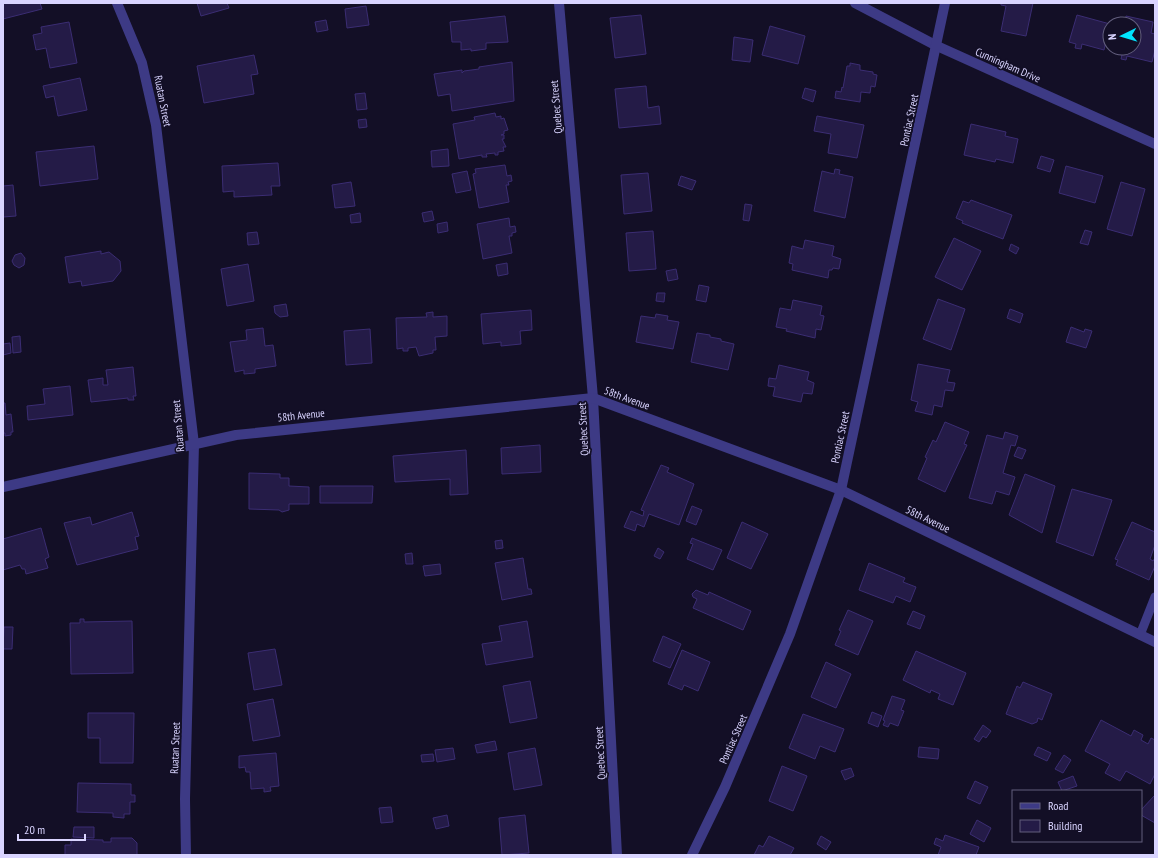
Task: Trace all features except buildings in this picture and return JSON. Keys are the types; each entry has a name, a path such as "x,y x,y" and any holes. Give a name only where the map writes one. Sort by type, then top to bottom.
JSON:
{"street":[{"name":"Ruatan Street","path":"117,3 142,63 156,125 194,444 185,799 186,855"},
{"name":"Quebec Street","path":"559,3 593,398 617,855"},
{"name":"Cunningham Drive","path":"854,3 937,46 1155,144"},
{"name":"Pontiac Street","path":"692,855 725,787 790,634 841,490 945,3"},
{"name":"58th Avenue","path":"3,487 194,444 251,433 593,398 841,490 1155,642"}],"lane":[{"path":"1140,635 1155,596"}]}
